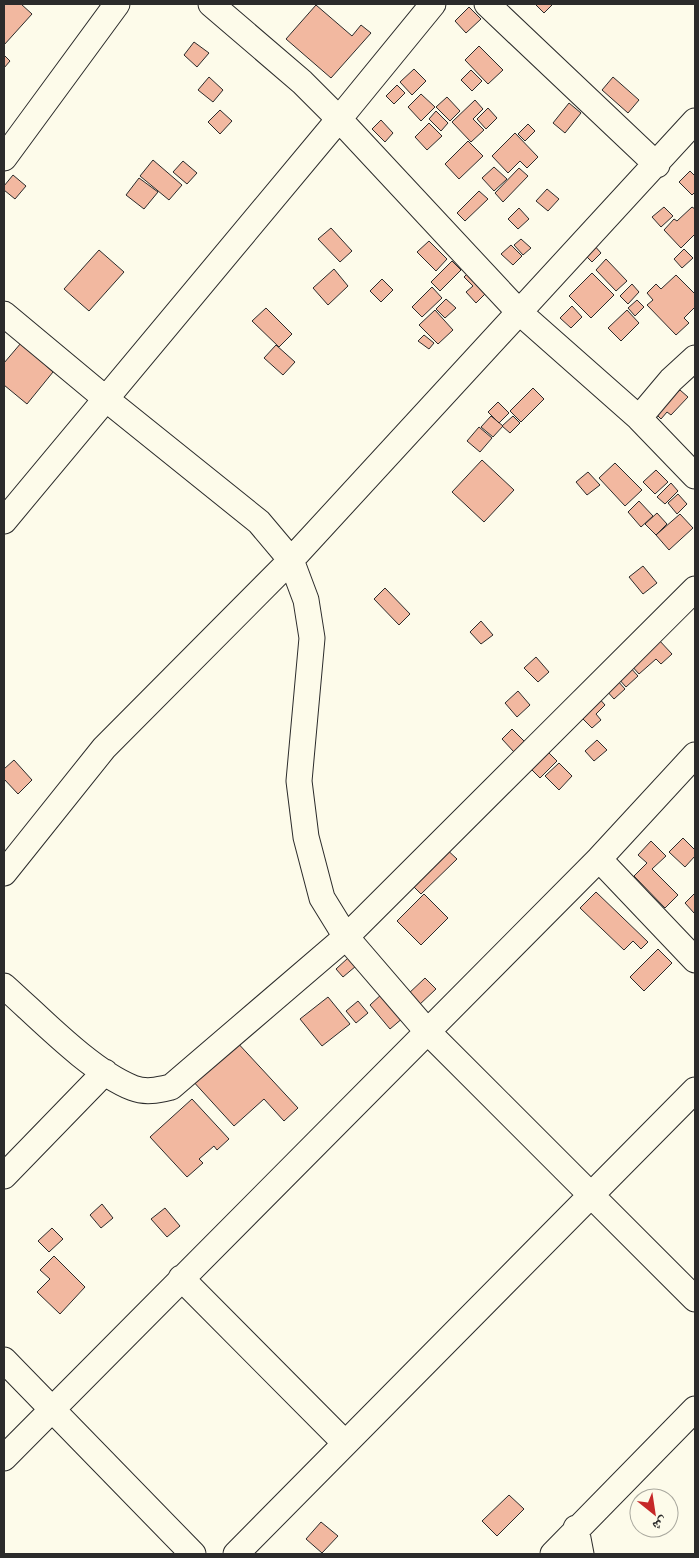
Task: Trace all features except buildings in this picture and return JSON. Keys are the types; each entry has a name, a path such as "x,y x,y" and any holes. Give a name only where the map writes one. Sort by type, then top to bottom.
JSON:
{"street":[{"path":"4,158 117,4"},
{"path":"211,4 302,82 339,119 519,312 639,418 695,476"},
{"path":"4,521 433,4"},
{"path":"487,4 657,165"},
{"path":"4,873 104,748 291,560 657,165 695,121"},
{"path":"4,314 259,522 291,560 306,600 312,638 299,781 306,837 322,898 346,937 426,1030 695,1299"},
{"path":"639,418 671,380 695,358"},
{"path":"4,986 78,1051 106,1072 133,1088 151,1092 171,1087 346,937 695,589"},
{"path":"4,1458 426,1030 599,858 695,755"},
{"path":"599,858 695,960"},
{"path":"4,1176 106,1072"},
{"path":"236,1554 695,1090"},
{"path":"181,1278 345,1443"},
{"path":"4,1360 193,1554"},
{"path":"553,1554 576,1528 695,1409"},
{"path":"576,1528 582,1554"}]}
